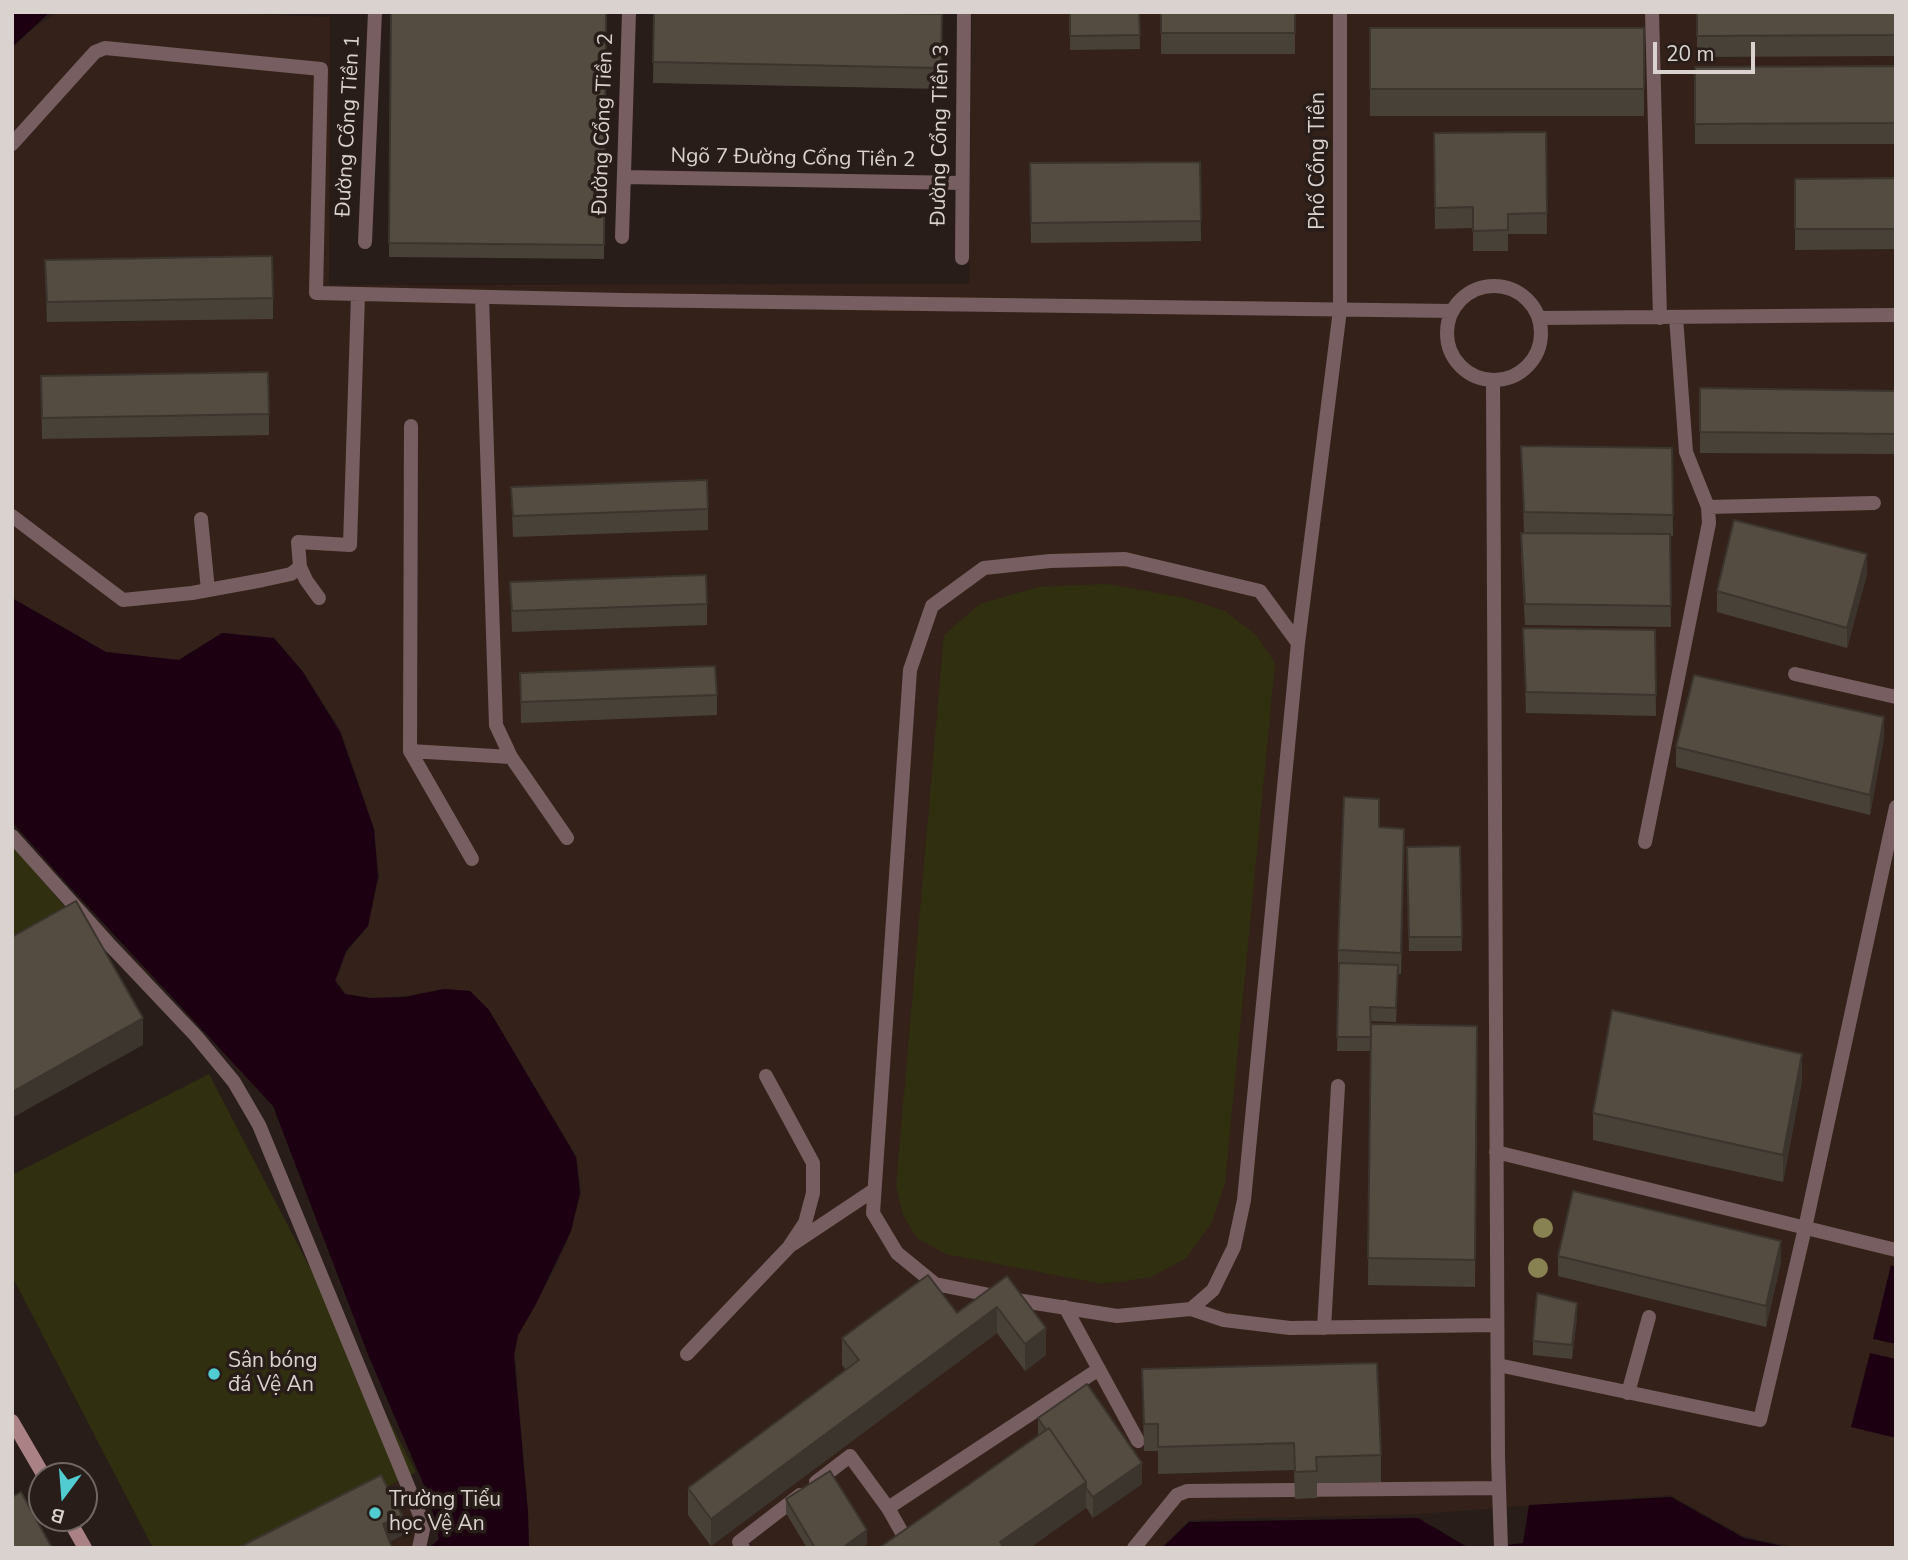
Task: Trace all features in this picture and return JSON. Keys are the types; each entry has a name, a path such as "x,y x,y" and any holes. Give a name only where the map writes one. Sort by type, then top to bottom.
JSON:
{"main road":[{"path":"12,1421 36,1462"},
{"path":"76,1532 85,1548"}],"street":[{"name":"Đường Cổng Tiền 1","path":"365,242 375,12"},
{"name":"Đường Cổng Tiền 2","path":"622,237 629,12"},
{"name":"Đường Cổng Tiền 3","path":"961,258 964,12"},
{"name":"Phố Cổng Tiền","path":"1191,1309 1213,1290 1234,1247 1244,1200 1298,643 1340,310 1340,12"},
{"path":"1652,12 1660,318"},
{"path":"12,144 95,52 105,48 321,69 316,293 1452,311"},
{"name":"Ngõ 7 Đường Cổng Tiền 2","path":"624,177 962,183"},
{"path":"1486,287 1503,287 1519,293 1531,304 1540,318 1542,337 1537,354 1524,371 1509,379 1493,381 1469,374 1457,363 1449,348 1446,332 1452,311 1461,298 1470,292 1486,287"},
{"path":"319,598 300,568 298,542 350,545 358,295"},
{"path":"482,297 496,725 511,757 567,838"},
{"path":"1540,318 1896,315"},
{"path":"1645,842 1709,523 1708,507 1686,452 1676,317"},
{"path":"1493,381 1497,1325 1501,1548"},
{"path":"411,426 410,751 472,859"},
{"path":"1708,507 1874,503"},
{"path":"12,516 123,600 208,590 291,574 300,568"},
{"path":"201,519 208,590"},
{"path":"1298,643 1260,592 1125,559 1050,561 984,568 932,606 911,670 873,1213 897,1253 922,1281 935,1284 1117,1316 1191,1309 1224,1320 1290,1328 1497,1325"},
{"path":"1795,674 1896,697"},
{"path":"410,751 511,757"},
{"path":"1498,1365 1760,1420 1805,1228 1896,807"},
{"path":"12,836 196,1036 234,1082 259,1125 424,1525 419,1548"},
{"path":"687,1354 789,1247 805,1223 813,1193 813,1163 766,1076"},
{"path":"1324,1328 1338,1086"},
{"path":"1496,1152 1896,1250"},
{"path":"789,1247 874,1190"},
{"path":"1065,1307 1138,1441"},
{"path":"1628,1392 1649,1317"},
{"path":"888,1508 1099,1368"},
{"path":"743,1548 740,1542 850,1456 888,1508 905,1538 891,1548"},
{"path":"1134,1548 1177,1495 1187,1491 1499,1488"}],"shaded area":[{"path":"12,12 50,12 12,47"},
{"path":"58,12 185,12 330,17 329,285 969,284 972,12 1896,12 1896,1548 1798,1548 1743,1536 1670,1495 1420,1514 1189,1520 1161,1548 529,1548 515,1355 518,1335 555,1269 571,1232 581,1193 577,1157 489,1010 470,991 443,989 405,996 369,998 345,993 336,980 347,952 368,926 379,877 374,829 341,731 303,672 274,638 222,633 178,660 106,652 12,598 12,49 30,31"},
{"path":"1106,584 1181,597 1225,611 1256,635 1275,663 1225,1183 1212,1222 1186,1258 1151,1277 1103,1284 946,1254 917,1238 903,1215 896,1186 944,635 980,604 1038,587"},
{"path":"12,598 106,652 179,660 222,633 274,638 303,672 340,732 374,829 378,877 368,926 346,951 335,981 345,994 370,998 405,997 444,989 470,991 489,1010 576,1157 580,1193 571,1231 518,1335 514,1355 529,1548 429,1548 439,1539 429,1497 369,1357 273,1106 12,822"},
{"path":"12,845 79,923 12,962"},
{"name":"Sân bóng đá Vệ An","path":"209,1074 416,1472 268,1548 153,1548 12,1276 12,1175"},
{"path":"1891,1265 1896,1267 1896,1344 1873,1339"},
{"path":"1870,1353 1896,1359 1896,1438 1851,1427"},
{"name":"Trường Tiểu học Vệ An","path":"403,1479 427,1548 268,1548"},
{"path":"1671,1497 1744,1538 1792,1548 1484,1548 1523,1543 1529,1505"},
{"path":"1418,1518 1469,1548 1162,1548 1189,1522"}],"building":[{"path":"391,12 606,12 604,245 389,243"},
{"path":"654,12 942,14 941,68 653,62"},
{"path":"1070,12 1139,12 1140,35 1070,36"},
{"path":"1161,12 1295,12 1295,33 1161,33"},
{"path":"1697,12 1896,12 1896,35 1697,36"},
{"path":"1370,28 1644,28 1644,89 1370,89"},
{"path":"1896,66 1896,123 1695,124 1695,67"},
{"path":"1546,132 1547,213 1508,214 1508,230 1473,231 1473,207 1435,208 1434,133"},
{"path":"1200,162 1201,221 1031,223 1030,163"},
{"path":"1896,178 1896,229 1795,229 1795,179"},
{"path":"272,256 273,298 47,302 45,260"},
{"path":"268,372 269,414 42,418 41,376"},
{"path":"1700,388 1896,391 1896,434 1700,432"},
{"path":"1521,446 1672,448 1673,515 1524,512"},
{"path":"707,480 708,509 513,516 511,487"},
{"path":"1734,520 1867,554 1847,628 1717,591"},
{"path":"1521,533 1670,534 1671,606 1525,604"},
{"path":"706,575 707,604 512,611 510,582"},
{"path":"1523,628 1655,630 1656,695 1526,692"},
{"path":"715,666 717,695 521,702 520,673"},
{"path":"1694,675 1884,717 1870,795 1676,747"},
{"path":"1344,797 1379,799 1379,827 1404,829 1401,953 1338,950"},
{"path":"1460,846 1462,937 1409,937 1407,847"},
{"path":"76,901 143,1018 12,1092 12,937"},
{"path":"1339,963 1398,965 1396,1008 1370,1007 1371,1037 1337,1037"},
{"path":"1612,1010 1802,1054 1783,1155 1593,1113"},
{"path":"1371,1024 1477,1026 1475,1260 1368,1258"},
{"path":"1573,1191 1781,1241 1766,1306 1558,1256"},
{"path":"928,1275 957,1313 1007,1276 1046,1328 1025,1344 997,1307 711,1519 688,1488 859,1360 842,1338"},
{"path":"1537,1293 1577,1303 1572,1345 1533,1341"},
{"path":"1377,1363 1381,1455 1316,1457 1317,1471 1295,1472 1294,1443 1158,1447 1158,1424 1144,1424 1142,1369"},
{"path":"1087,1384 1142,1463 1093,1497 1086,1488 1086,1482 1049,1428 1046,1430 1038,1418"},
{"path":"1049,1428 1086,1482 1000,1542 1004,1548 879,1548"},
{"path":"830,1471 867,1530 842,1548 815,1548 786,1499"},
{"name":"Trường Tiểu học Vệ An","path":"381,1475 402,1515 383,1524 392,1548 238,1548"},
{"path":"21,1492 28,1505 28,1532 43,1532 52,1548 12,1548 12,1497"}],"place":[{"name":"Sân bóng đá Vệ An","path":"214,1374"},
{"name":"Trường Tiểu học Vệ An","path":"375,1513"}]}
